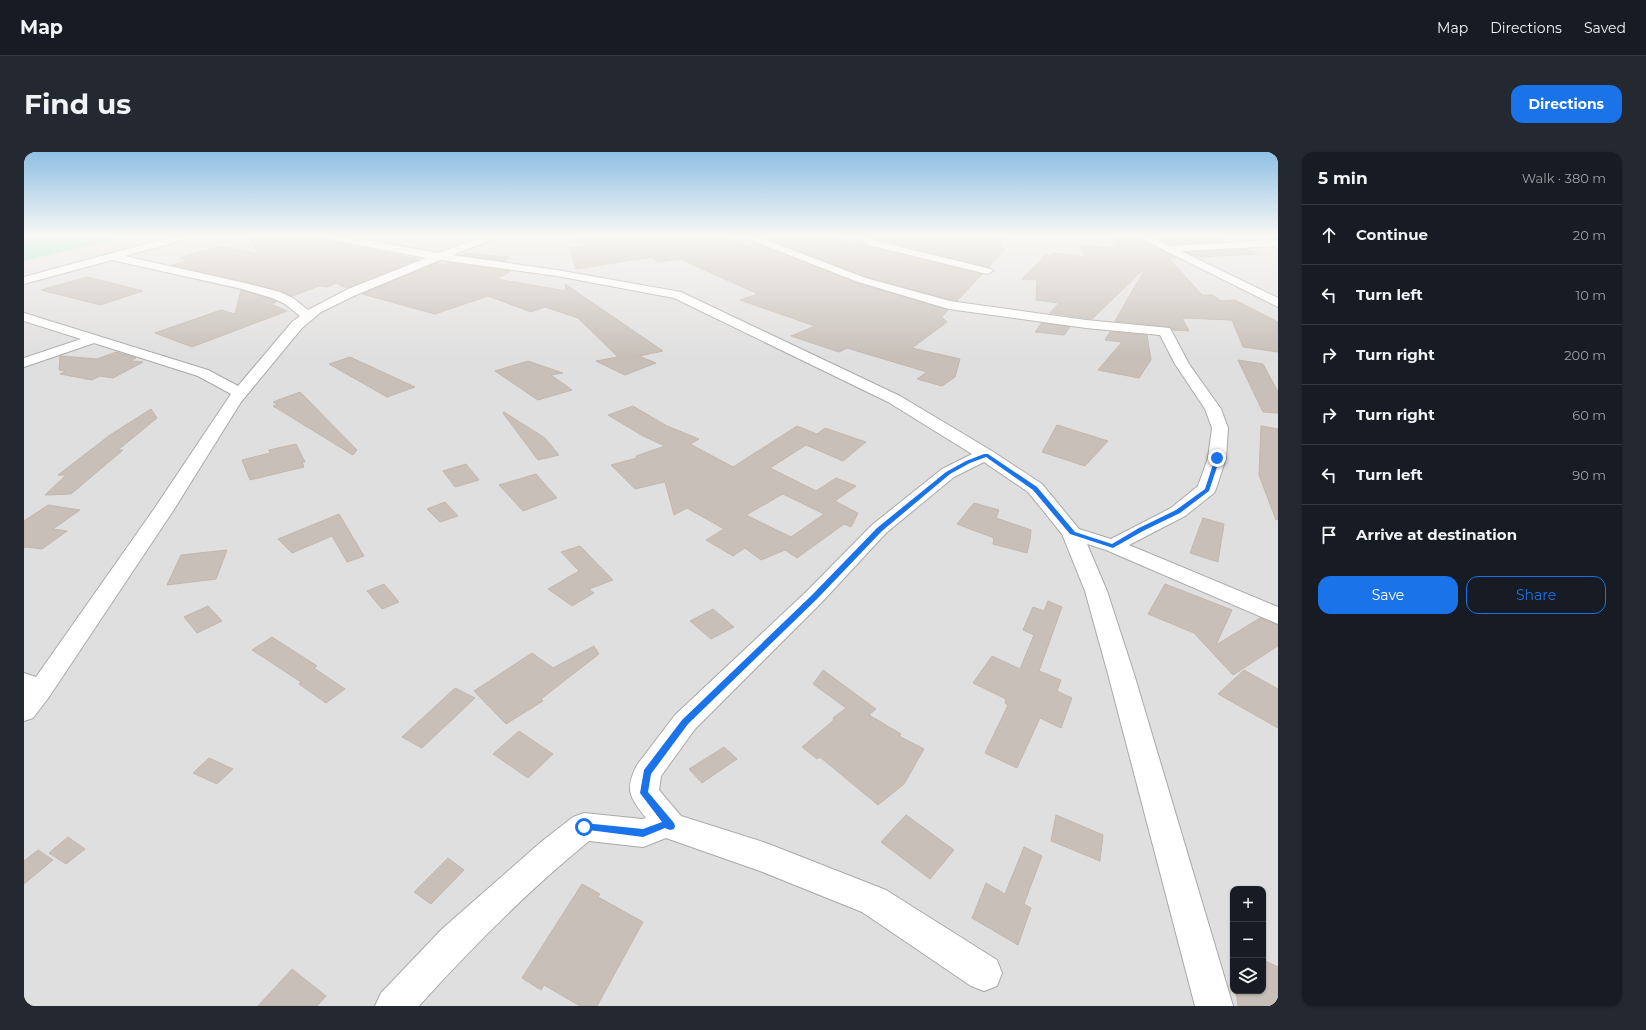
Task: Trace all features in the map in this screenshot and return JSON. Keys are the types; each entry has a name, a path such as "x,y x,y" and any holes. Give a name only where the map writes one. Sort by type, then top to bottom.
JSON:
{"street":[{"path":"24,281 39,277"},
{"path":"203,277 245,286 276,295 289,301 307,316"},
{"path":"24,711 32,686 164,511 240,393 292,330 307,316 329,302 390,277"},
{"path":"579,277 677,294 779,345 894,399 986,455 1035,488 1072,533 1096,591 1119,667 1214,1006"},
{"path":"854,277 949,305 1013,312 1086,324 1165,331 1182,364 1213,409 1220,428 1217,458 1207,489 1178,512 1113,546"},
{"path":"1224,277 1278,303"},
{"path":"24,317 203,372 240,393"},
{"path":"24,363 94,338"},
{"path":"670,826 644,793 646,779 647,773 685,722 814,597 880,529 948,473 968,462 986,455"},
{"path":"1072,533 1113,546 1278,616"},
{"path":"394,1006 454,940 552,852 584,827 643,833 665,824 766,858 874,901 984,973"}],"shaded area":[{"path":"24,277 1278,277 1278,1006 24,1006"}],"building":[{"path":"87,277 143,291 100,305 41,290"},
{"path":"223,277 374,277 347,288 336,283 327,287 319,286 292,296 280,291"},
{"path":"403,277 501,277 497,279 566,291 565,284 663,351 639,356 656,363 625,375 596,361 618,357 578,318 545,307 531,312 488,296 435,314 362,294"},
{"path":"720,277 841,277 857,283 948,310 942,317 947,322 912,348 960,359 955,377 942,386 917,379 927,372 847,348 839,352 791,336 815,326 740,300 758,294"},
{"path":"866,277 979,277 957,301"},
{"path":"1024,277 1136,277 1092,319 1050,313 1059,303 1036,300 1037,280 1022,279"},
{"path":"1140,277 1186,277 1202,295 1213,295 1221,301 1235,300 1278,322 1278,352 1243,347 1232,320 1182,318 1189,331 1172,330 1170,327 1115,321"},
{"path":"241,290 271,299 276,302 271,304 287,311 192,347 155,333 221,310 235,314"},
{"path":"1042,323 1070,327 1064,335 1035,332"},
{"path":"1110,332 1147,335 1151,360 1139,378 1098,370 1122,342 1105,340"},
{"path":"116,352 136,358 131,361 143,362 113,378 100,376 92,380 60,374 66,371 59,370 60,356 97,359"},
{"path":"350,357 415,387 387,397 329,364"},
{"path":"1238,360 1263,364 1278,392 1278,413 1263,412"},
{"path":"528,361 563,373 551,375 572,390 538,400 495,371"},
{"path":"300,392 357,450 353,455 273,406 278,404 273,402"},
{"path":"633,406 667,426 699,439 690,444 733,467 797,426 817,434 825,428 866,442 843,461 806,445 770,468 816,491 836,478 856,486 835,501 858,513 851,527 844,524 797,558 785,550 761,560 745,548 733,556 706,540 724,529 687,508 674,515 665,482 635,489 611,465 637,458 636,456 665,446 643,436 608,415","holes":["783,494 824,514 791,537 746,515"]},
{"path":"151,409 157,418 118,450 123,450 71,494 45,495 66,475 58,475 110,435"},
{"path":"504,412 545,438 559,455 538,460 503,413"},
{"path":"1057,425 1108,441 1085,466 1042,452"},
{"path":"1261,426 1278,429 1278,519 1276,520 1259,475"},
{"path":"296,444 305,462 302,462 304,467 250,480 242,460 270,453 269,450"},
{"path":"466,464 479,480 455,487 443,471"},
{"path":"536,474 557,498 523,511 499,485"},
{"path":"445,502 458,516 440,522 427,509"},
{"path":"974,503 999,510 996,518 1031,530 1027,553 993,544 994,538 957,524"},
{"path":"48,505 80,510 53,529 67,531 42,549 24,548 24,521"},
{"path":"339,514 364,556 347,562 332,536 292,553 278,539"},
{"path":"1203,518 1224,524 1218,562 1190,553"},
{"path":"580,546 613,580 589,589 594,593 572,606 548,589 579,571 561,552"},
{"path":"227,550 216,579 167,585 181,555"},
{"path":"384,584 399,602 382,609 367,591"},
{"path":"1165,584 1232,610 1216,645 1260,618 1278,625 1278,646 1233,675 1194,633 1148,614"},
{"path":"1048,601 1062,607 1039,671 1061,680 1057,691 1072,698 1061,728 1040,718 1017,768 985,753 1008,705 1005,703 1006,699 973,683 992,656 1020,669 1034,635 1023,630 1033,607 1044,611"},
{"path":"208,606 222,621 197,633 184,617"},
{"path":"713,609 734,627 711,639 690,621"},
{"path":"272,637 317,666 314,668 345,689 326,703 299,684 301,682 252,650"},
{"path":"594,646 599,654 541,699 543,701 506,724 474,691 532,653 553,668"},
{"path":"823,670 876,709 869,715 901,734 899,736 924,749 904,784 878,805 820,757 817,759 802,747 846,708 813,684"},
{"path":"1244,670 1278,689 1278,728 1218,694"},
{"path":"455,688 475,698 422,748 402,737"},
{"path":"519,731 553,754 528,778 493,754"},
{"path":"724,747 737,759 702,783 689,769"},
{"path":"209,758 233,769 217,784 193,773"},
{"path":"906,815 954,850 930,879 881,842"},
{"path":"1056,815 1103,835 1100,861 1051,841"},
{"path":"68,837 85,849 66,864 49,853"},
{"path":"1024,847 1042,856 1024,904 1031,908 1018,945 972,918 986,883 1005,894"},
{"path":"38,850 53,860 24,884 24,861"},
{"path":"448,858 464,870 431,904 414,892"},
{"path":"582,884 600,894 598,897 643,922 597,1006 580,1006 544,985 541,990 522,978"},
{"path":"1266,961 1278,967 1278,1006 1238,1006 1236,994 1266,994"},
{"path":"292,969 326,996 317,1006 258,1006"}],"route":[{"path":"584,827 643,833 665,824 670,826 644,793 647,773 685,722 814,597 880,529 948,473 968,462 986,455 1035,488 1072,533 1113,546 1178,512 1207,489 1217,458"}]}
